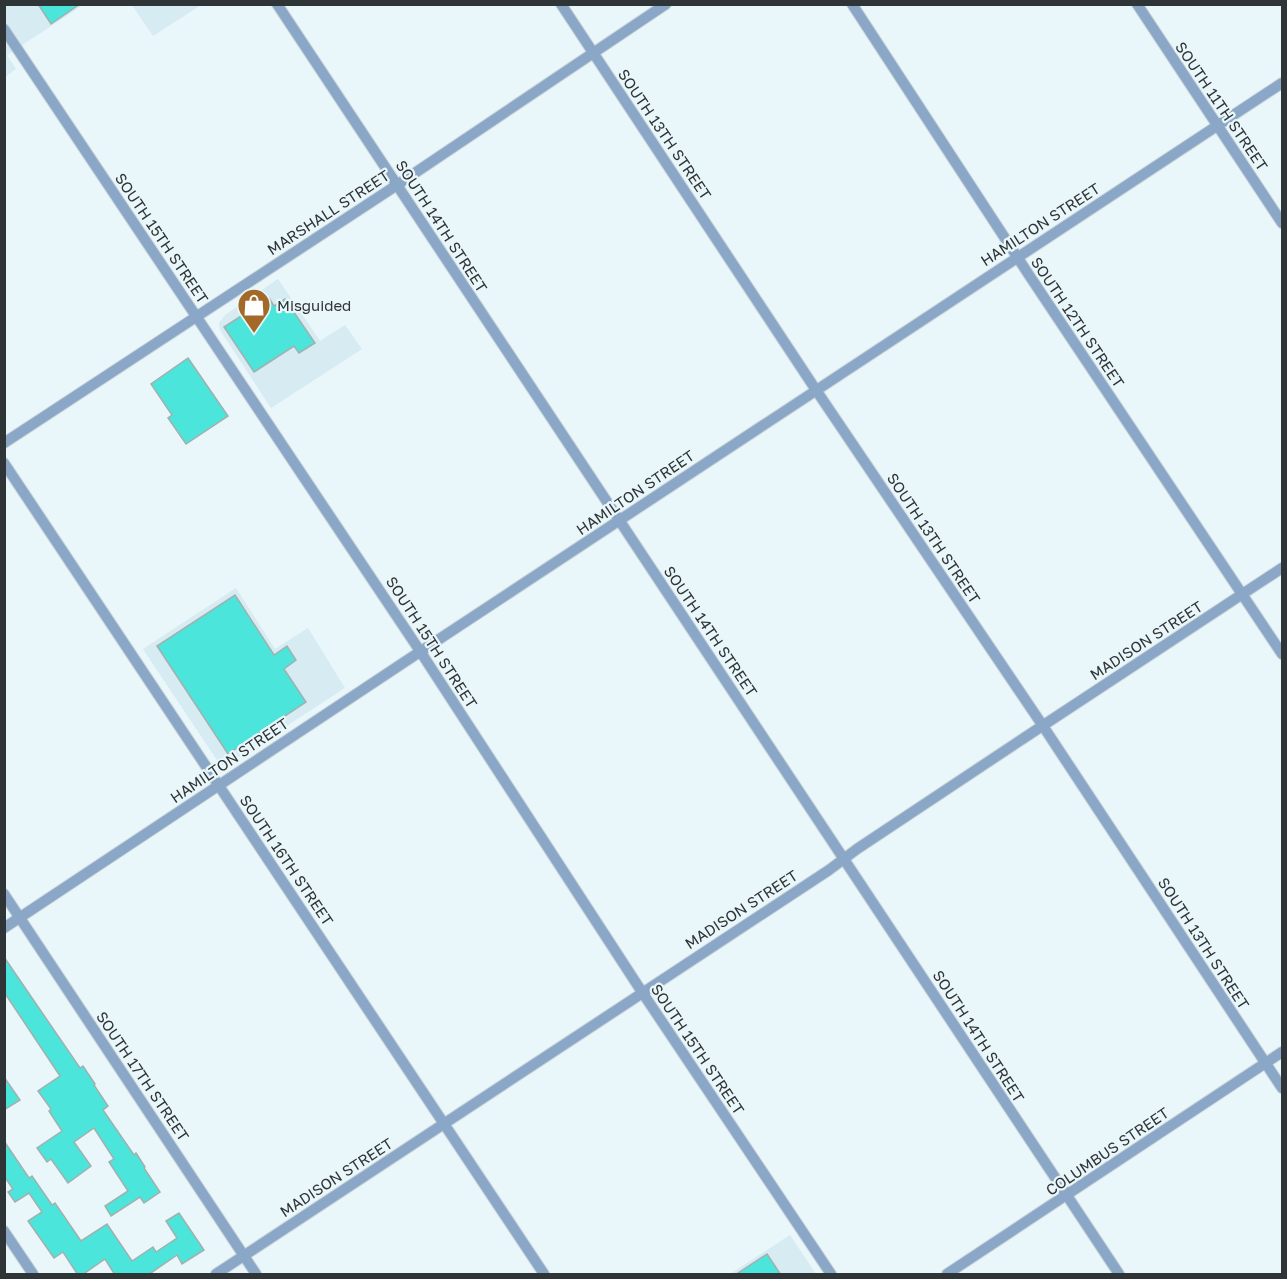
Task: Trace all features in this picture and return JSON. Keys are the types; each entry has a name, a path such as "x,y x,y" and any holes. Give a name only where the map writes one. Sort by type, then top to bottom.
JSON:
{"street":[{"name":"SOUTH 14TH STREET","path":"277,4 1119,1275"},
{"name":"SOUTH 13TH STREET","path":"561,4 1282,1088"},
{"name":"MARSHALL STREET","path":"4,443 397,185 666,4"},
{"name":"SOUTH 12TH STREET","path":"852,4 1017,257 1282,654"},
{"name":"SOUTH 11TH STREET","path":"1137,4 1282,223"},
{"name":"SOUTH 15TH STREET","path":"4,29 420,651 642,992 831,1275"},
{"name":"HAMILTON STREET","path":"4,928 1282,83"},
{"name":"SOUTH 16TH STREET","path":"4,463 544,1275"},
{"name":"MADISON STREET","path":"216,1275 1282,568"},
{"name":"SOUTH 17TH STREET","path":"4,894 256,1275"},
{"name":"COLUMBUS STREET","path":"947,1275 1282,1052"},
{"path":"4,1231 33,1275"}],"shaded area":[{"path":"5,5 83,5 7,55 16,69 5,77"},
{"path":"132,5 201,5 153,36"},
{"path":"278,279 320,341 345,325 362,349 271,408 220,330 219,323 225,315"},
{"path":"236,588 275,649 308,628 345,688 228,764 223,765 219,763 143,649"},
{"path":"790,1235 816,1274 730,1274"}],"building":[{"path":"38,4 80,4 51,24"},
{"name":"Misguided","path":"269,298 274,306 285,299 315,343 299,353 294,346 254,372 224,327"},
{"path":"188,358 228,416 186,444 168,418 172,415 151,384"},
{"path":"235,595 274,655 287,646 296,660 284,669 306,702 228,754 157,646"},
{"path":"4,957 80,1068 83,1066 95,1084 108,1106 103,1110 134,1155 136,1153 160,1192 144,1203 140,1197 111,1216 105,1206 128,1191 109,1162 114,1159 94,1128 74,1142 91,1166 68,1183 51,1159 47,1162 37,1148 62,1131 49,1111 51,1109 38,1091 60,1076 4,992"},
{"path":"4,1077 20,1100 4,1110"},
{"path":"4,1141 29,1178 32,1176 52,1205 55,1203 81,1241 107,1224 132,1261 153,1247 156,1252 177,1238 166,1221 179,1213 204,1250 182,1264 177,1255 148,1275 115,1275 105,1259 82,1275 78,1275 63,1252 54,1258 28,1221 42,1212 29,1193 15,1202 8,1192 13,1189 4,1176"},
{"path":"767,1254 781,1275 735,1275"}],"place":[{"name":"Misguided","path":"254,334"}]}
